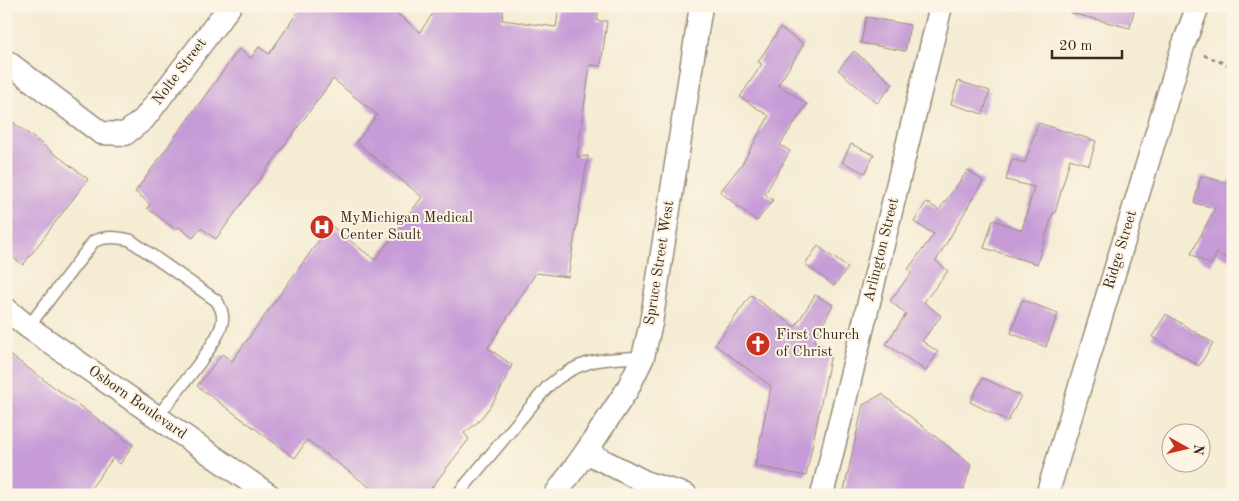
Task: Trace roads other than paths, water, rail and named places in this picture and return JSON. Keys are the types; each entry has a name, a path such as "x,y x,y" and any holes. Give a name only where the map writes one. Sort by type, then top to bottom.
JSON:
{"street":[{"name":"Nolte Street","path":"6,61 101,133 125,134 144,119 230,6"},
{"name":"Spruce Street West","path":"555,495 627,390 643,357 651,323 701,6"},
{"name":"Arlington Street","path":"822,495 941,6"},
{"name":"Ridge Street","path":"1046,495 1183,46 1198,6"},
{"name":"Osborn Boulevard","path":"6,309 28,327 270,495"},
{"path":"586,452 647,483 686,495"}],"lane":[{"path":"28,327 94,241 103,237 114,236 130,240 216,301 222,312 222,324 216,340 158,416"},
{"path":"457,495 548,386 560,376 584,363 594,360 643,357"}],"place":[{"name":"MyMichigan Medical Center Sault","path":"322,227"},
{"name":"First Church of Christ","path":"758,344"}]}
